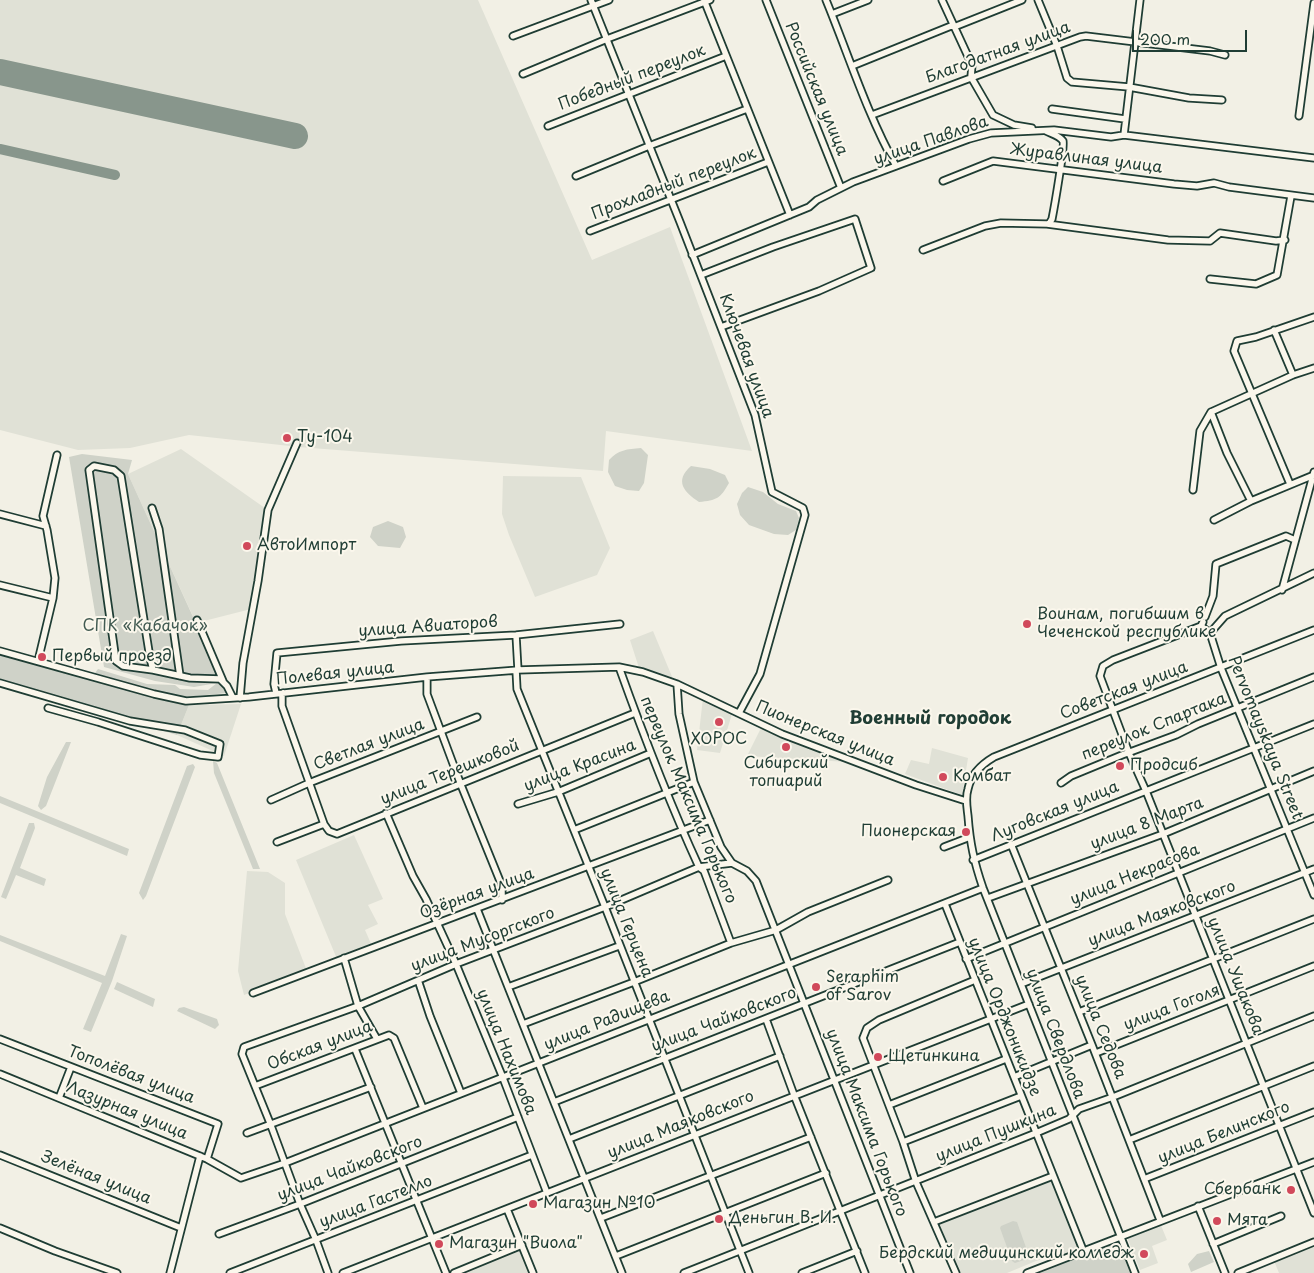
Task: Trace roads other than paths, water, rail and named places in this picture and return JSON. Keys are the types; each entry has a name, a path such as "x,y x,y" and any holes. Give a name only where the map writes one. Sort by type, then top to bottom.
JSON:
{"street":[{"path":"514,36 592,3 609,0"},
{"name":"Российская улица","path":"766,0 841,188"},
{"path":"826,0 885,146 896,166"},
{"path":"832,14 868,0"},
{"path":"942,0 972,65 971,77 993,115 1014,125 1045,130 1061,139 1063,143 1052,220 1049,224"},
{"path":"852,66 1022,0"},
{"path":"1038,0 1057,46 1067,78 1072,82 1128,87 1189,98 1222,100"},
{"path":"1124,135 1128,87 1140,0"},
{"path":"523,74 706,1 790,215"},
{"name":"Ключевая улица","path":"592,3 755,414 772,492 803,508 805,515 760,674 740,713"},
{"path":"1299,116 1314,3"},
{"name":"Благодатная улица","path":"872,115 1086,36 1225,55"},
{"name":"Победный переулок","path":"548,126 726,56"},
{"path":"576,176 747,109"},
{"path":"1052,109 1125,119"},
{"name":"улица Павлова","path":"692,255 809,207 817,200 841,188 896,166 991,133 1045,130 1111,137 1124,135 1314,158"},
{"name":"Журавлиная улица","path":"943,181 993,161 1174,184 1196,186 1214,183 1229,187 1314,198"},
{"name":"Прохладный переулок","path":"590,231 768,162"},
{"path":"1210,279 1256,284 1277,275 1291,196"},
{"path":"701,276 773,246 855,219 871,268 721,327"},
{"path":"923,250 985,226 1001,223 1049,224 1168,240 1210,241 1220,233 1276,241 1284,240"},
{"path":"1290,484 1234,352 1237,341 1314,317"},
{"path":"1274,330 1293,375"},
{"path":"1193,490 1200,431 1211,412 1293,375 1314,368"},
{"path":"1211,412 1227,453 1251,501"},
{"path":"236,698 254,602 268,510 296,443"},
{"path":"38,661 53,598 55,578 43,516 58,454"},
{"path":"153,670 121,476 114,470 94,466 89,470 116,661 123,666 190,678 214,678 223,681"},
{"path":"1214,520 1251,501 1314,474"},
{"path":"1282,590 1314,474"},
{"path":"152,508 159,529 180,676"},
{"path":"0,514 46,526"},
{"path":"1295,540 1286,536 1216,564 1213,596 1203,621 1210,633 1225,616 1314,574"},
{"path":"0,585 53,598"},
{"path":"197,620 223,681 236,698"},
{"name":"улица Ушакова","path":"1203,621 1113,660 1104,666 1100,676 1129,753 1247,1042 1314,1213"},
{"name":"улица Авиаторов","path":"276,693 274,684 277,653 401,642 516,635 620,624"},
{"name":"Советская улица","path":"966,801 971,779 977,770 988,760 1314,630"},
{"name":"Pervomayskaya Street","path":"1210,633 1221,668 1314,895"},
{"name":"улица Герцена","path":"516,635 517,689 749,1273"},
{"name":"Полевая улица","path":"0,651 154,694 186,701 236,698 427,677 517,670 619,667 643,672 677,684"},
{"name":"переулок Максима Горького","path":"619,667 682,830 699,867 704,871 732,943"},
{"path":"427,677 427,694 502,886 502,900"},
{"name":"переулок Спартака","path":"1060,783 1072,776 1314,677"},
{"path":"0,683 130,721 185,730 220,744 218,756 200,755 48,708"},
{"name":"Пионерская улица","path":"677,684 782,734 916,785 966,801"},
{"name":"улица Максима Горького","path":"677,684 679,714 694,782 721,847 732,862 747,871 756,880 910,1273"},
{"path":"277,842 324,824 282,706 283,693"},
{"name":"улица Терешковой","path":"324,824 329,831 338,834 636,713"},
{"name":"Светлая улица","path":"271,800 309,783 477,717"},
{"name":"Луговская улица","path":"973,860 1314,724"},
{"name":"улица Красина","path":"518,804 558,792 652,753"},
{"name":"улица 8 Марта","path":"988,898 1163,834 1314,771"},
{"path":"574,830 694,782"},
{"name":"улица Свердлова","path":"966,801 973,860 983,888 1135,1273"},
{"name":"улица Нахимова","path":"386,813 413,876 456,964 503,1078 547,1193"},
{"name":"улица Некрасова","path":"966,959 1314,818"},
{"name":"Озёрная улица","path":"253,993 710,820"},
{"path":"944,847 970,837"},
{"name":"улица Седова","path":"1011,844 1096,1052 1160,1220"},
{"name":"улица Мусоргского","path":"255,1086 242,1054 244,1047 358,1006 456,964 605,907 699,867 732,862"},
{"name":"улица Маяковского","path":"1021,984 1314,869"},
{"path":"522,1024 732,943 776,930 808,912 888,880"},
{"name":"улица Радищева","path":"241,1178 285,1163 503,1078 983,888"},
{"name":"улица Орджоникидзе","path":"945,904 1083,1250"},
{"path":"477,909 622,1273"},
{"path":"1079,1012 1314,919"},
{"name":"улица Чайковского","path":"554,1102 960,942"},
{"path":"508,987 620,946"},
{"path":"344,958 358,1006 377,1039"},
{"name":"улица Гоголя","path":"1096,1052 1314,966"},
{"path":"418,980 430,1016 461,1093"},
{"path":"956,1273 916,1182 903,1142 863,1038 867,1028 878,1020 975,980"},
{"name":"улица Маяковского","path":"343,1273 1029,1004"},
{"name":"улица Пушкина","path":"684,1273 916,1182 1069,1119 1079,1109 1314,1016"},
{"path":"766,1019 794,1095 866,1273"},
{"name":"Обская улица","path":"255,1086 389,1036 394,1038 423,1108"},
{"name":"Тополёвая улица","path":"0,1038 71,1068 218,1124 207,1159"},
{"path":"1014,1077 1092,1045"},
{"path":"355,1049 446,1273"},
{"path":"569,1139 780,1056"},
{"path":"889,1105 1006,1058"},
{"path":"1129,1140 1314,1066"},
{"path":"58,1098 71,1068"},
{"name":"Лазурная улица","path":"0,1074 207,1159 241,1178"},
{"path":"255,1086 328,1273"},
{"path":"246,1133 371,1087"},
{"path":"903,1142 1021,1096"},
{"name":"улица Белинского","path":"1144,1179 1314,1112"},
{"name":"улица Чайковского","path":"219,1234 300,1204 518,1117"},
{"path":"600,1218 811,1137"},
{"name":"Зелёная улица","path":"0,1155 181,1228"},
{"name":"улица Гастелло","path":"230,1273 532,1155"},
{"path":"170,1273 200,1156"},
{"path":"1027,1273 1314,1162"},
{"path":"616,1256 826,1173"},
{"path":"934,1222 1053,1176"},
{"path":"1198,1206 1225,1273"},
{"path":"507,1209 533,1273"},
{"path":"1213,1244 1281,1216"},
{"path":"0,1228 117,1273"},
{"path":"1238,1273 1314,1242"},
{"path":"454,1273 522,1245"},
{"path":"802,1273 857,1252"}],"place":[{"name":"Ту-104","path":"287,438"},
{"name":"АвтоИмпорт","path":"247,546"},
{"name":"Воинам, погибшим в Чеченской республике","path":"1027,624"},
{"name":"Первый проезд","path":"42,657"},
{"name":"ХОРОС","path":"719,722"},
{"name":"Сибирский топиарий","path":"786,747"},
{"name":"Продсиб","path":"1120,766"},
{"name":"Комбат","path":"943,777"},
{"name":"Пионерская","path":"966,832"},
{"name":"Seraphim of Sarov","path":"816,987"},
{"name":"Щетинкина","path":"878,1057"},
{"name":"Сбербанк","path":"1291,1190"},
{"name":"Магазин №10","path":"533,1204"},
{"name":"Деньгин В. И.","path":"719,1219"},
{"name":"Мята","path":"1217,1221"},
{"name":"Магазин \"Виола\"","path":"439,1244"},
{"name":"Бердский медицинский колледж","path":"1144,1254"}],"district":[{"name":"Военный городок","path":"930,719"}],"park label":[{"name":"СПК «Кабачок»","path":"145,627"}]}
